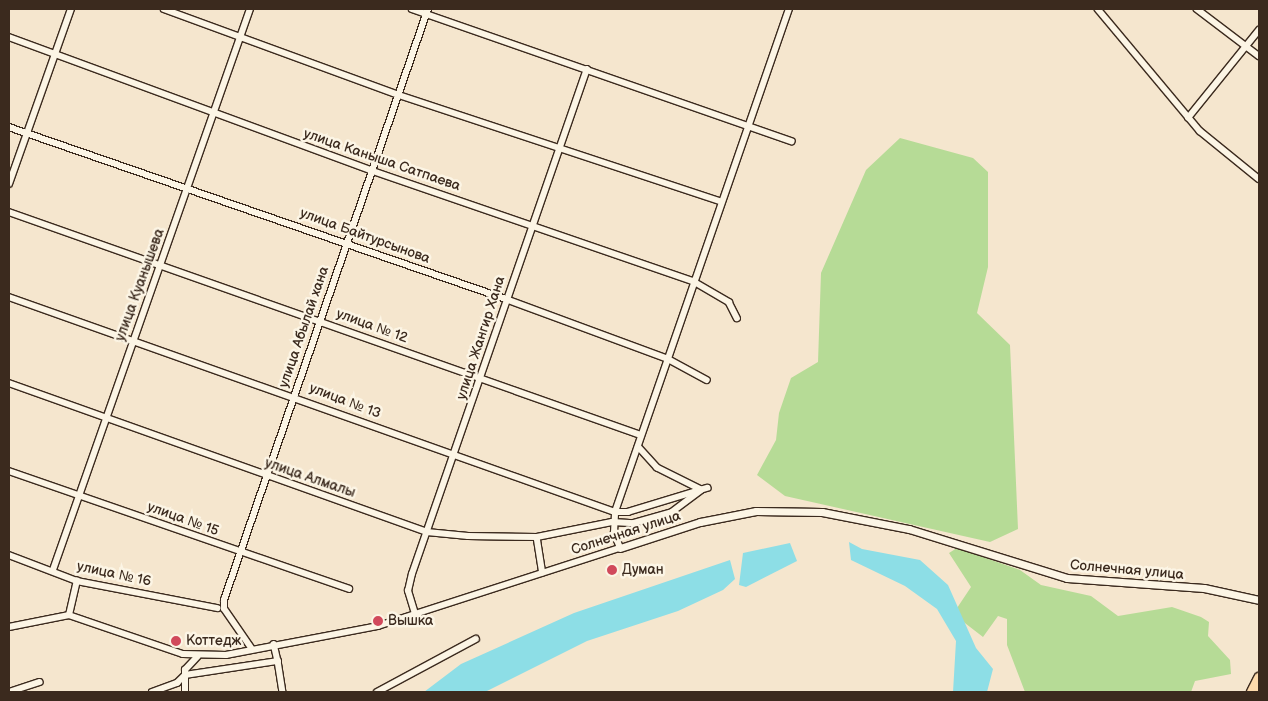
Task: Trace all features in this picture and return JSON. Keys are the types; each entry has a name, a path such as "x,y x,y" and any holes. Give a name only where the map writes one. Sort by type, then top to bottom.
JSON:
{"highway":[{"path":"1252,692 1259,678"}],"street":[{"path":"9,184 71,9"},
{"path":"164,9 399,94 562,146 720,201"},
{"name":"улица Куанышева","path":"53,570 159,265 190,187 250,9"},
{"path":"412,9 427,12 749,128 792,141"},
{"path":"620,548 612,522 614,512 668,359 720,201 749,128 789,9"},
{"path":"1197,9 1259,56"},
{"path":"1101,10 1188,118 1259,179"},
{"name":"улица Абылай хана","path":"251,648 224,609 239,552 427,12"},
{"path":"1188,118 1259,30"},
{"name":"улица Каныша Сатпаева","path":"9,37 54,56 373,171 536,224 693,282 729,302 737,318"},
{"name":"улица Жангир Хана","path":"415,614 408,591 427,532 482,379 506,299 536,224 587,69"},
{"name":"улица Байтурсынова","path":"9,127 190,187 506,299 668,359 707,380"},
{"name":"улица № 12","path":"9,212 320,320 641,436"},
{"name":"улица № 13","path":"9,297 294,395 454,456 614,512"},
{"name":"улица Алмалы","path":"9,383 265,476 427,532 537,536 612,522 634,523 672,512 701,490"},
{"path":"638,446 657,468 701,490"},
{"name":"улица № 15","path":"9,470 349,589"},
{"path":"614,512 628,512 707,488"},
{"name":"Солнечная улица","path":"9,627 69,615 197,656 251,648 378,626 700,522 756,511 822,512 937,536 1067,578 1204,588 1259,600"},
{"path":"537,536 543,573"},
{"name":"улица № 16","path":"9,555 53,570 77,581 216,608"},
{"path":"69,615 77,581"},
{"path":"377,692 476,639"},
{"path":"274,644 284,692"},
{"path":"185,692 185,675 197,656"},
{"path":"152,692 185,675 278,661"},
{"path":"9,692 39,682"}],"green space":[{"path":"900,138 973,158 988,172 988,267 977,313 1010,345 1018,529 990,542 785,496 757,475 776,440 779,413 791,378 818,362 821,273 866,170"},
{"path":"957,548 1020,570 1041,585 1091,596 1118,616 1172,607 1201,617 1209,622 1208,636 1230,660 1231,674 1195,681 1191,692 1025,692 1007,645 1007,619 998,616 983,637 961,620 957,608 971,587 949,553"}],"water":[{"path":"849,542 862,549 920,560 948,585 976,648 993,669 987,692 953,692 956,641 937,609 905,586 851,560"},
{"path":"790,543 797,561 746,587 739,585 743,553"},
{"path":"730,560 735,579 723,590 678,611 587,641 485,692 424,692 461,664 574,613"}],"place":[{"name":"Думан","path":"612,570"},
{"name":"Вышка","path":"378,621"},
{"name":"Коттедж","path":"176,641"}]}
